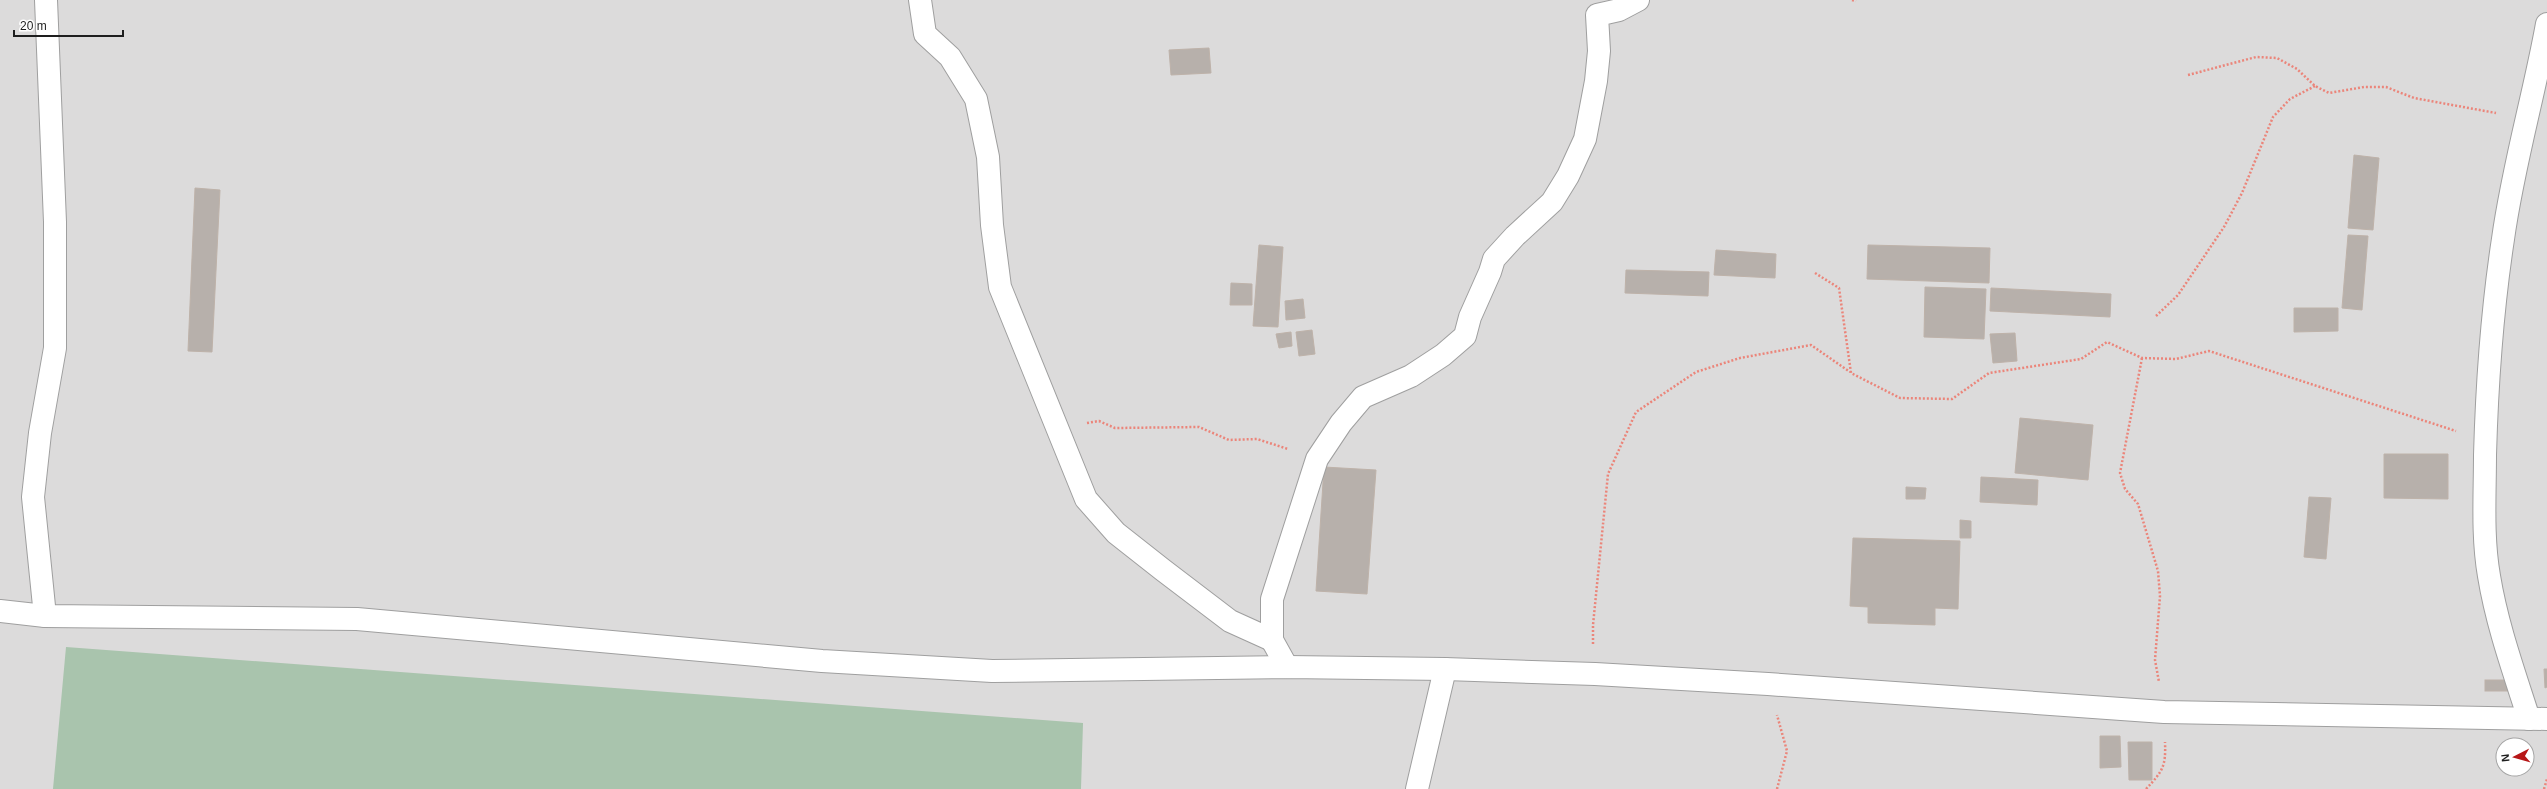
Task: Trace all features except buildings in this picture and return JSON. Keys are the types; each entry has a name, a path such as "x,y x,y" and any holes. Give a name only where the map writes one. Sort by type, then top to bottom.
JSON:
{"street":[{"path":"45,616 33,497 40,433 55,348 55,222 46,0"},
{"path":"920,0 926,34 950,57 976,99 988,157 992,225 1000,288 1053,422 1086,498 1116,533 1230,621 1272,640"},
{"path":"1287,667 1272,640 1272,599 1317,459 1341,422 1363,397 1411,376 1443,356 1465,336 1470,317 1490,272 1494,259 1515,236 1552,202 1568,176 1585,139 1596,81 1599,51 1594,8 1619,10 1638,0"},
{"path":"0,611 45,616 357,619 822,661 992,671 1287,667 1445,669 1595,674 1768,684 2164,712 2538,719 2498,620 2488,574 2485,522 2486,440 2487,385 2503,239 2525,118 2547,24"},
{"path":"1417,789 1445,669"}],"path":[{"path":"1852,0 1856,1"},
{"path":"2188,75 2256,57 2277,58 2297,69 2315,86 2329,93 2364,86 2386,87 2414,98 2525,118"},
{"path":"2156,316 2178,295 2224,227 2242,193 2273,117 2290,99 2315,86"},
{"path":"1815,273 1839,288 1850,373"},
{"path":"1595,674 1593,625 1608,474 1636,412 1696,372 1740,358 1811,345 1850,373 1900,398 1952,399 1989,373 2082,359 2108,342 2142,358 2176,359 2209,351 2486,440"},
{"path":"2142,358 2120,473 2125,489 2138,504 2158,571 2160,596 2155,660 2164,712 2166,763 2159,775 2146,789"},
{"path":"1053,422 1071,425 1099,421 1115,428 1198,427 1229,440 1257,439 1317,459"},
{"path":"1768,684 1787,751 1777,789"},
{"path":"2544,789 2547,779"}],"shaded area":[{"path":"0,0 2547,0 2547,789 0,789"}],"green space":[{"path":"66,647 1083,723 1081,789 53,789"}]}
